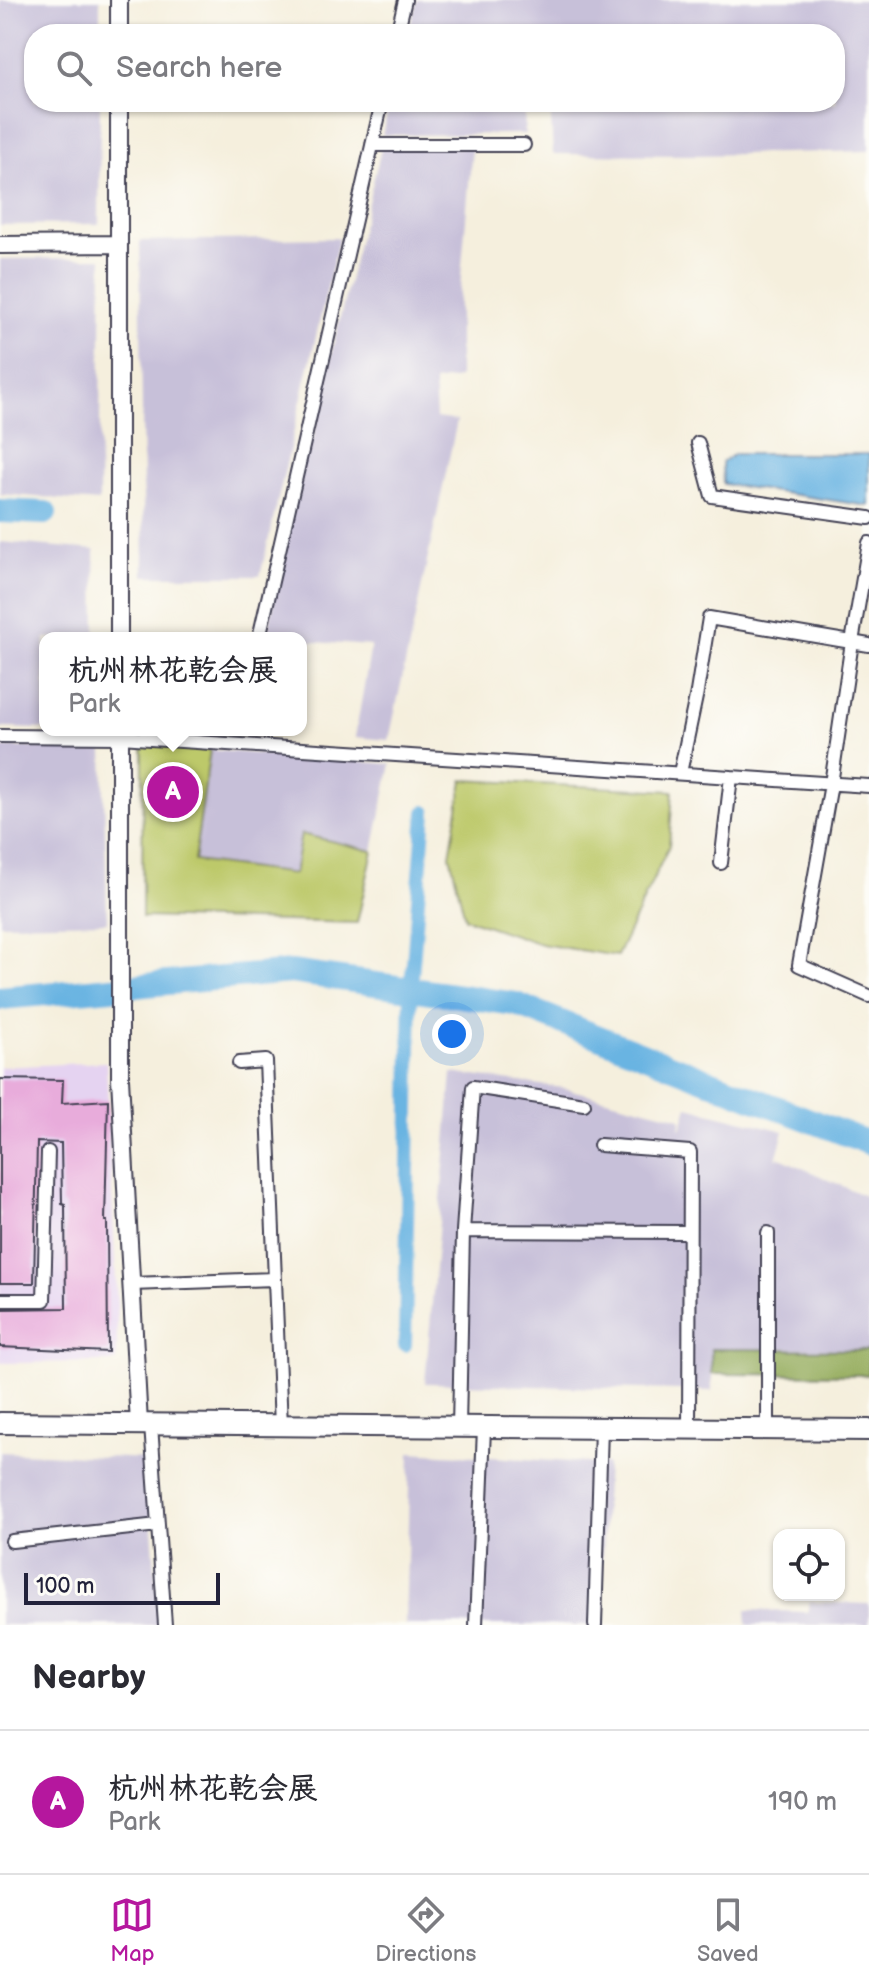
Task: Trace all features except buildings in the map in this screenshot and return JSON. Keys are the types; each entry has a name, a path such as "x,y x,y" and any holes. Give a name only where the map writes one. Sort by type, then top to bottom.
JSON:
{"main road":[{"path":"0,1423 869,1430"}],"street":[{"path":"119,0 119,24"},
{"path":"399,24 405,0"},
{"path":"119,112 119,632"},
{"path":"260,632 380,112"},
{"path":"372,145 524,145"},
{"path":"0,245 119,244"},
{"path":"698,443 712,496 869,518"},
{"path":"869,543 799,965 869,996"},
{"path":"680,773 709,618 869,645"},
{"path":"0,736 39,735"},
{"path":"120,736 120,1078 131,1284 158,1525 165,1625"},
{"path":"143,736 869,786"},
{"path":"234,744 236,736"},
{"path":"721,863 731,777"},
{"path":"239,1063 266,1061 281,1426"},
{"path":"459,1428 463,1231 473,1087 584,1104"},
{"path":"600,1145 690,1152 689,1429"},
{"path":"0,1300 44,1300 48,1152"},
{"path":"463,1231 689,1232"},
{"path":"768,1233 768,1429"},
{"path":"131,1284 275,1279"},
{"path":"476,1625 484,1428"},
{"path":"595,1625 601,1428"},
{"path":"12,1541 158,1525"}],"shaded area":[{"path":"0,0 100,0 100,24 24,24 24,112 100,112 99,224 0,225"},
{"path":"417,0 869,0 869,151 553,154 551,112 845,112 845,24 411,24"},
{"path":"388,112 524,112 525,134 382,135"},
{"path":"382,145 472,148 459,301 459,378 434,382 436,418 457,421 389,740 355,737 371,646 307,641 307,632 268,632 304,441 313,441"},
{"path":"339,238 260,576 144,576 140,241"},
{"path":"102,258 99,502 0,494 0,259"},
{"path":"0,542 95,550 96,632 39,632 39,729 0,728"},
{"path":"0,747 103,748 107,922 0,924"},
{"path":"210,750 391,764 373,851 301,834 294,874 193,861"},
{"path":"106,1062 117,1362 0,1363 0,1067"},
{"path":"452,1073 563,1088 681,1118 680,1132 688,1107 784,1131 776,1159 778,1157 869,1198 869,1349 712,1348 712,1391 425,1383"},
{"path":"0,1452 147,1459 159,1625 0,1625"},
{"path":"410,1452 607,1464 598,1625 405,1625"},
{"path":"810,1602 869,1604 869,1625 747,1625 746,1610 807,1612"}],"green space":[{"path":"143,744 210,750 194,861 294,874 301,834 373,851 357,923 142,917"},
{"path":"463,780 673,791 669,846 617,956 541,944 465,918 450,855"},
{"path":"711,1349 869,1350 869,1375 712,1374"}],"water":[{"path":"735,454 869,454 869,506 723,484 722,462"}],"waterway":[{"path":"0,511 45,513"},
{"path":"405,1345 411,989 425,812"},
{"path":"0,998 291,972 516,1004 869,1143"}],"place":[{"name":"杭州林花乾会展","path":"173,792"}]}
